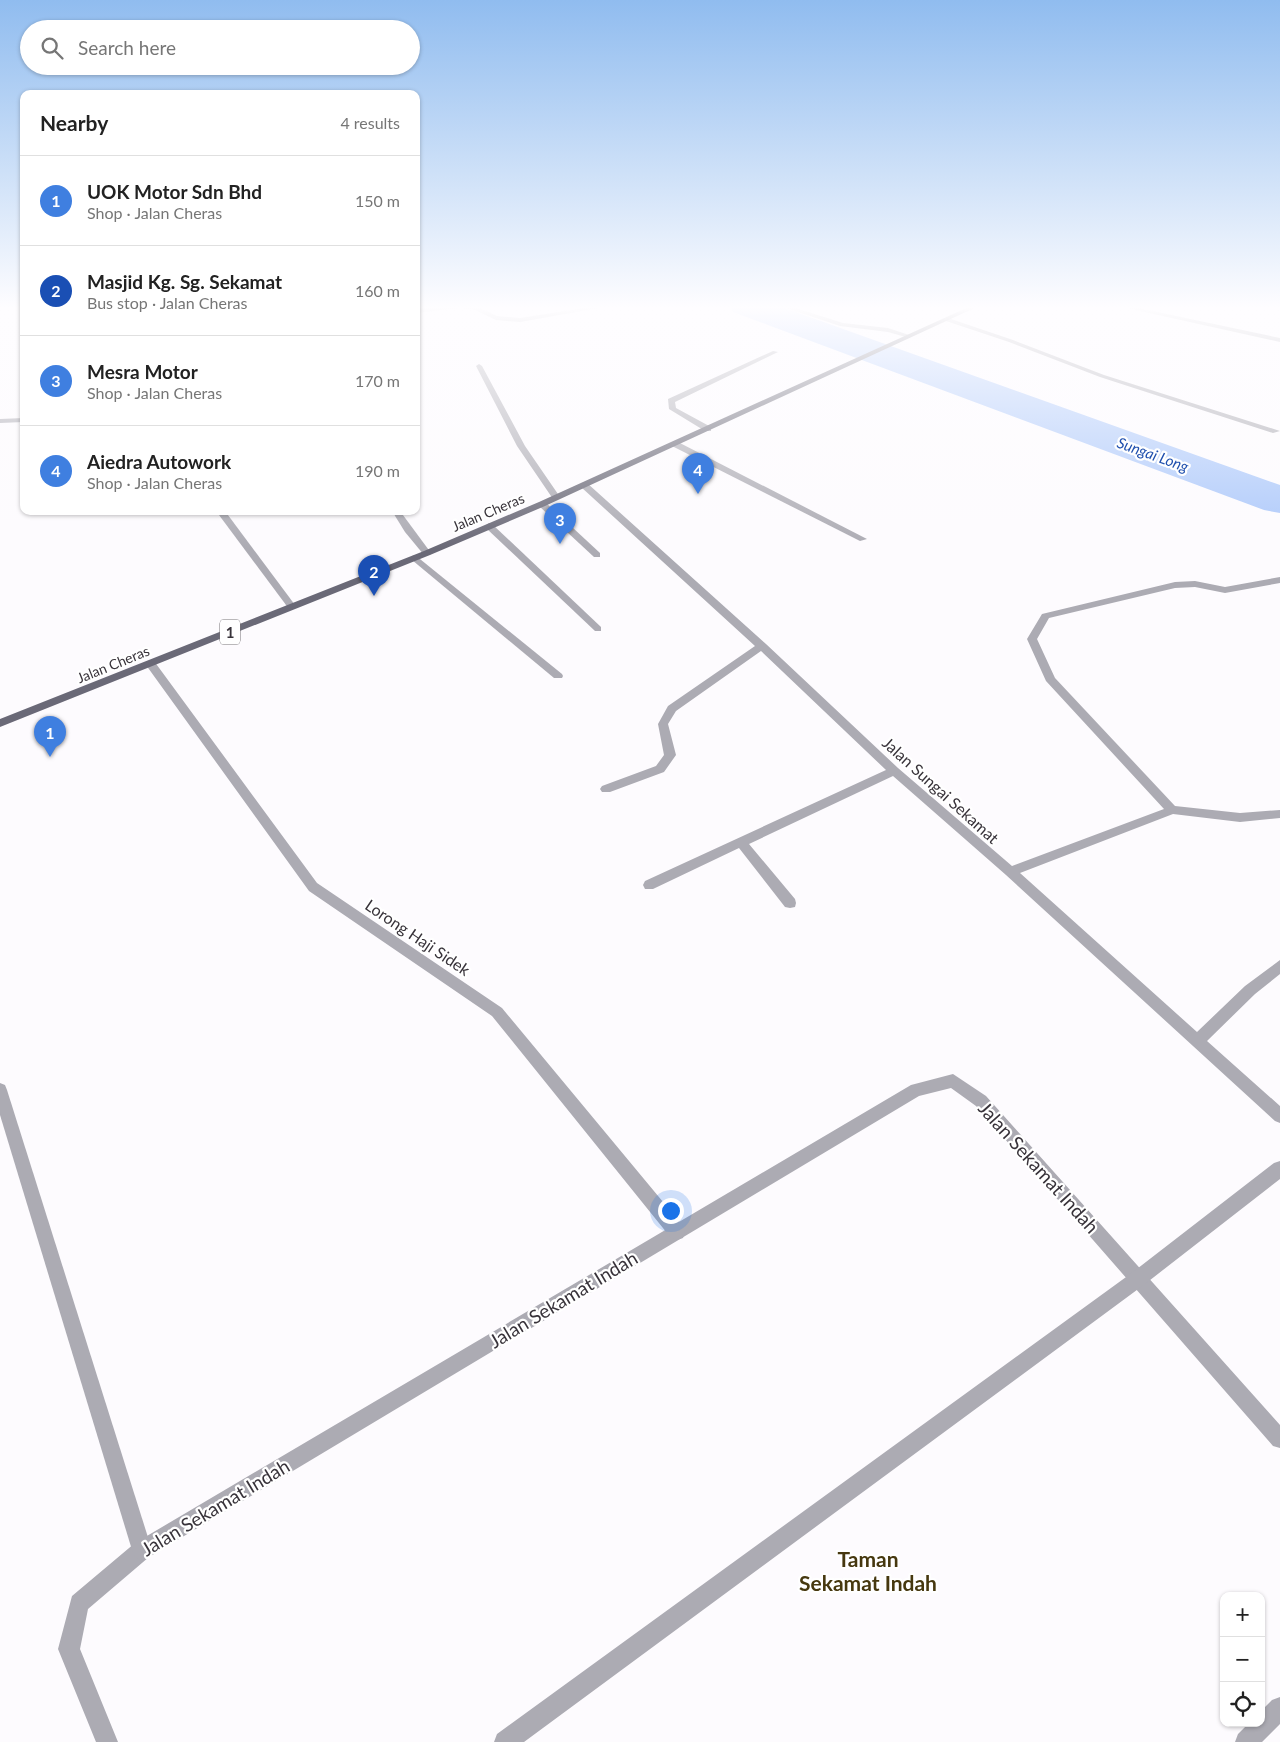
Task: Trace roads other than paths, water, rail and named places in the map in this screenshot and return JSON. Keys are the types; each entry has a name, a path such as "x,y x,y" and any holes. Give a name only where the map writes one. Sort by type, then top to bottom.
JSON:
{"main road":[{"name":"Jalan Cheras","path":"0,723 427,553 542,504 801,386"}],"street":[{"path":"490,386 521,446 556,497"},
{"path":"702,386 670,401 673,409 708,429"},
{"path":"1135,386 1276,430"},
{"path":"0,422 20,420"},
{"path":"674,444 863,539"},
{"name":"Jalan Sungai Sekamat","path":"584,485 762,646 894,771 1010,872 1280,1116"},
{"path":"542,504 597,555"},
{"path":"223,515 292,607"},
{"path":"399,515 427,553"},
{"path":"489,526 598,629"},
{"path":"415,558 558,676"},
{"path":"1172,810 1050,679 1032,640 1045,616 1175,585 1195,584 1225,590 1280,580"},
{"path":"606,789 660,769 670,755 663,724 672,709 762,646"},
{"name":"Lorong Haji Sidek","path":"150,664 313,887 497,1012 677,1232"},
{"path":"649,885 894,771"},
{"path":"1010,872 1172,810 1220,817 1271,816 1280,814"},
{"path":"741,842 790,903"},
{"path":"1197,1041 1250,990 1280,966"},
{"name":"Jalan Sekamat Indah","path":"107,1742 69,1649 79,1603 142,1550 916,1090 953,1081 981,1101 1280,1439"},
{"path":"0,1090 142,1550"},
{"path":"505,1742 1139,1278 1280,1169"},
{"path":"1246,1742 1280,1708"}],"waterway":[{"name":"Sungai Long","path":"968,386 1280,500"}],"place":[{"name":"Aiedra Autowork","path":"698,494"},
{"name":"Mesra Motor","path":"560,544"},
{"name":"Masjid Kg. Sg. Sekamat","path":"374,596"},
{"name":"UOK Motor Sdn Bhd","path":"50,757"}],"district":[{"name":"Taman Sekamat Indah","path":"868,1570"}]}
